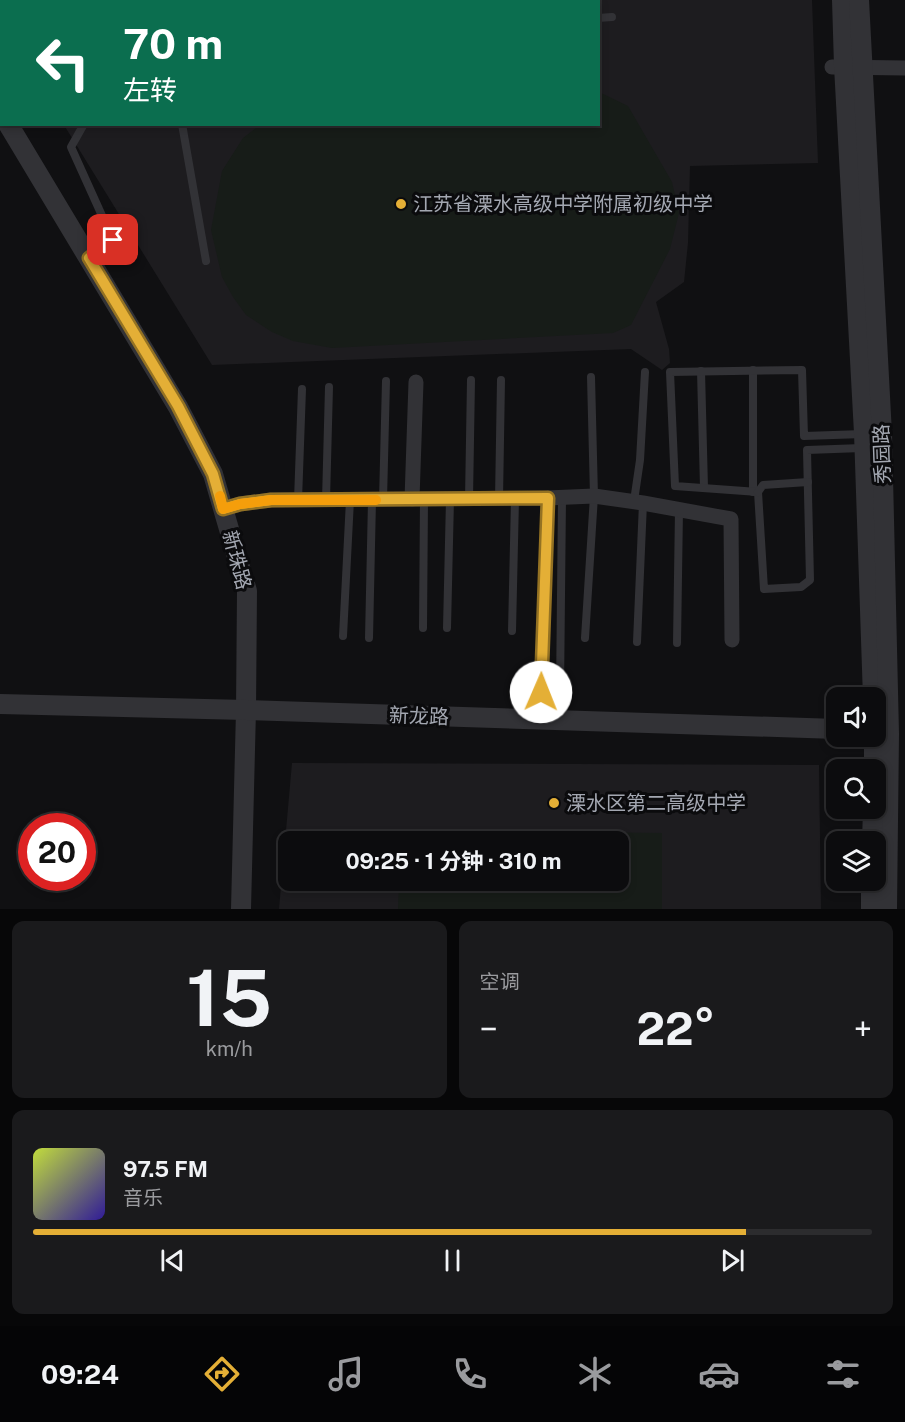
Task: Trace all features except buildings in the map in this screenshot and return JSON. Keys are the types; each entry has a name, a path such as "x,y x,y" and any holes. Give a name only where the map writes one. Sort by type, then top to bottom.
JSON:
{"street":[{"name":"秀园路","path":"842,0 873,441 884,687"},
{"name":"秀园路","path":"846,67 859,0"},
{"path":"846,67 905,68"},
{"name":"新珠路","path":"9,126 178,406 213,474 247,591 241,909"},
{"path":"417,382 418,499"},
{"name":"秀园路","path":"873,441 873,687"},
{"path":"223,509 271,500 515,499 594,496 731,519 732,640"},
{"name":"新龙路","path":"0,704 826,729"},
{"name":"秀园路","path":"886,734 887,909"},
{"path":"871,909 872,891"}],"lane":[{"path":"600,18 612,16"},
{"path":"83,126 71,147 113,240 89,258"},
{"path":"182,126 207,261"},
{"path":"753,370 755,492 764,589 801,587 810,580 807,450 834,449 873,441"},
{"path":"808,482 763,485 755,492 675,486 670,372 802,370 804,436 834,435 873,441"},
{"path":"701,371 704,488"},
{"path":"637,642 640,460 645,372"},
{"path":"585,638 594,496 591,376"},
{"path":"469,499 471,380"},
{"path":"499,499 501,380"},
{"path":"369,638 386,381"},
{"path":"326,500 329,387"},
{"path":"298,500 302,389"},
{"path":"541,692 555,498"},
{"path":"555,498 560,693"},
{"path":"418,499 423,628"},
{"path":"447,628 450,499"},
{"path":"512,631 515,499"},
{"path":"343,636 350,500"},
{"path":"677,643 679,509"}],"shaded area":[{"name":"江苏省溧水高级中学附属初级中学","path":"600,0 812,0 818,163 690,166 688,243 684,282 656,302 669,349 670,363 662,370 631,349 212,365 65,126 600,126"},
{"path":"600,92 628,106 672,182 679,213 670,249 631,325 613,333 332,348 293,341 272,332 246,315 222,277 211,230 222,171 243,138 259,126 600,126"},
{"name":"溧水区第二高级中学","path":"292,763 819,765 821,909 279,909 281,891 629,891 629,831 286,831"},
{"path":"400,830 487,831 400,831"},
{"path":"629,833 662,833 662,909 398,909 399,891 629,891"}],"slow traffic":[{"path":"220,496 223,509 271,500 376,500"}],"place":[{"name":"江苏省溧水高级中学附属初级中学","path":"401,204"},
{"name":"溧水区第二高级中学","path":"554,803"}],"route":[{"path":"113,240 89,258 178,406 213,474 223,509 271,500 548,498 541,692"}]}
